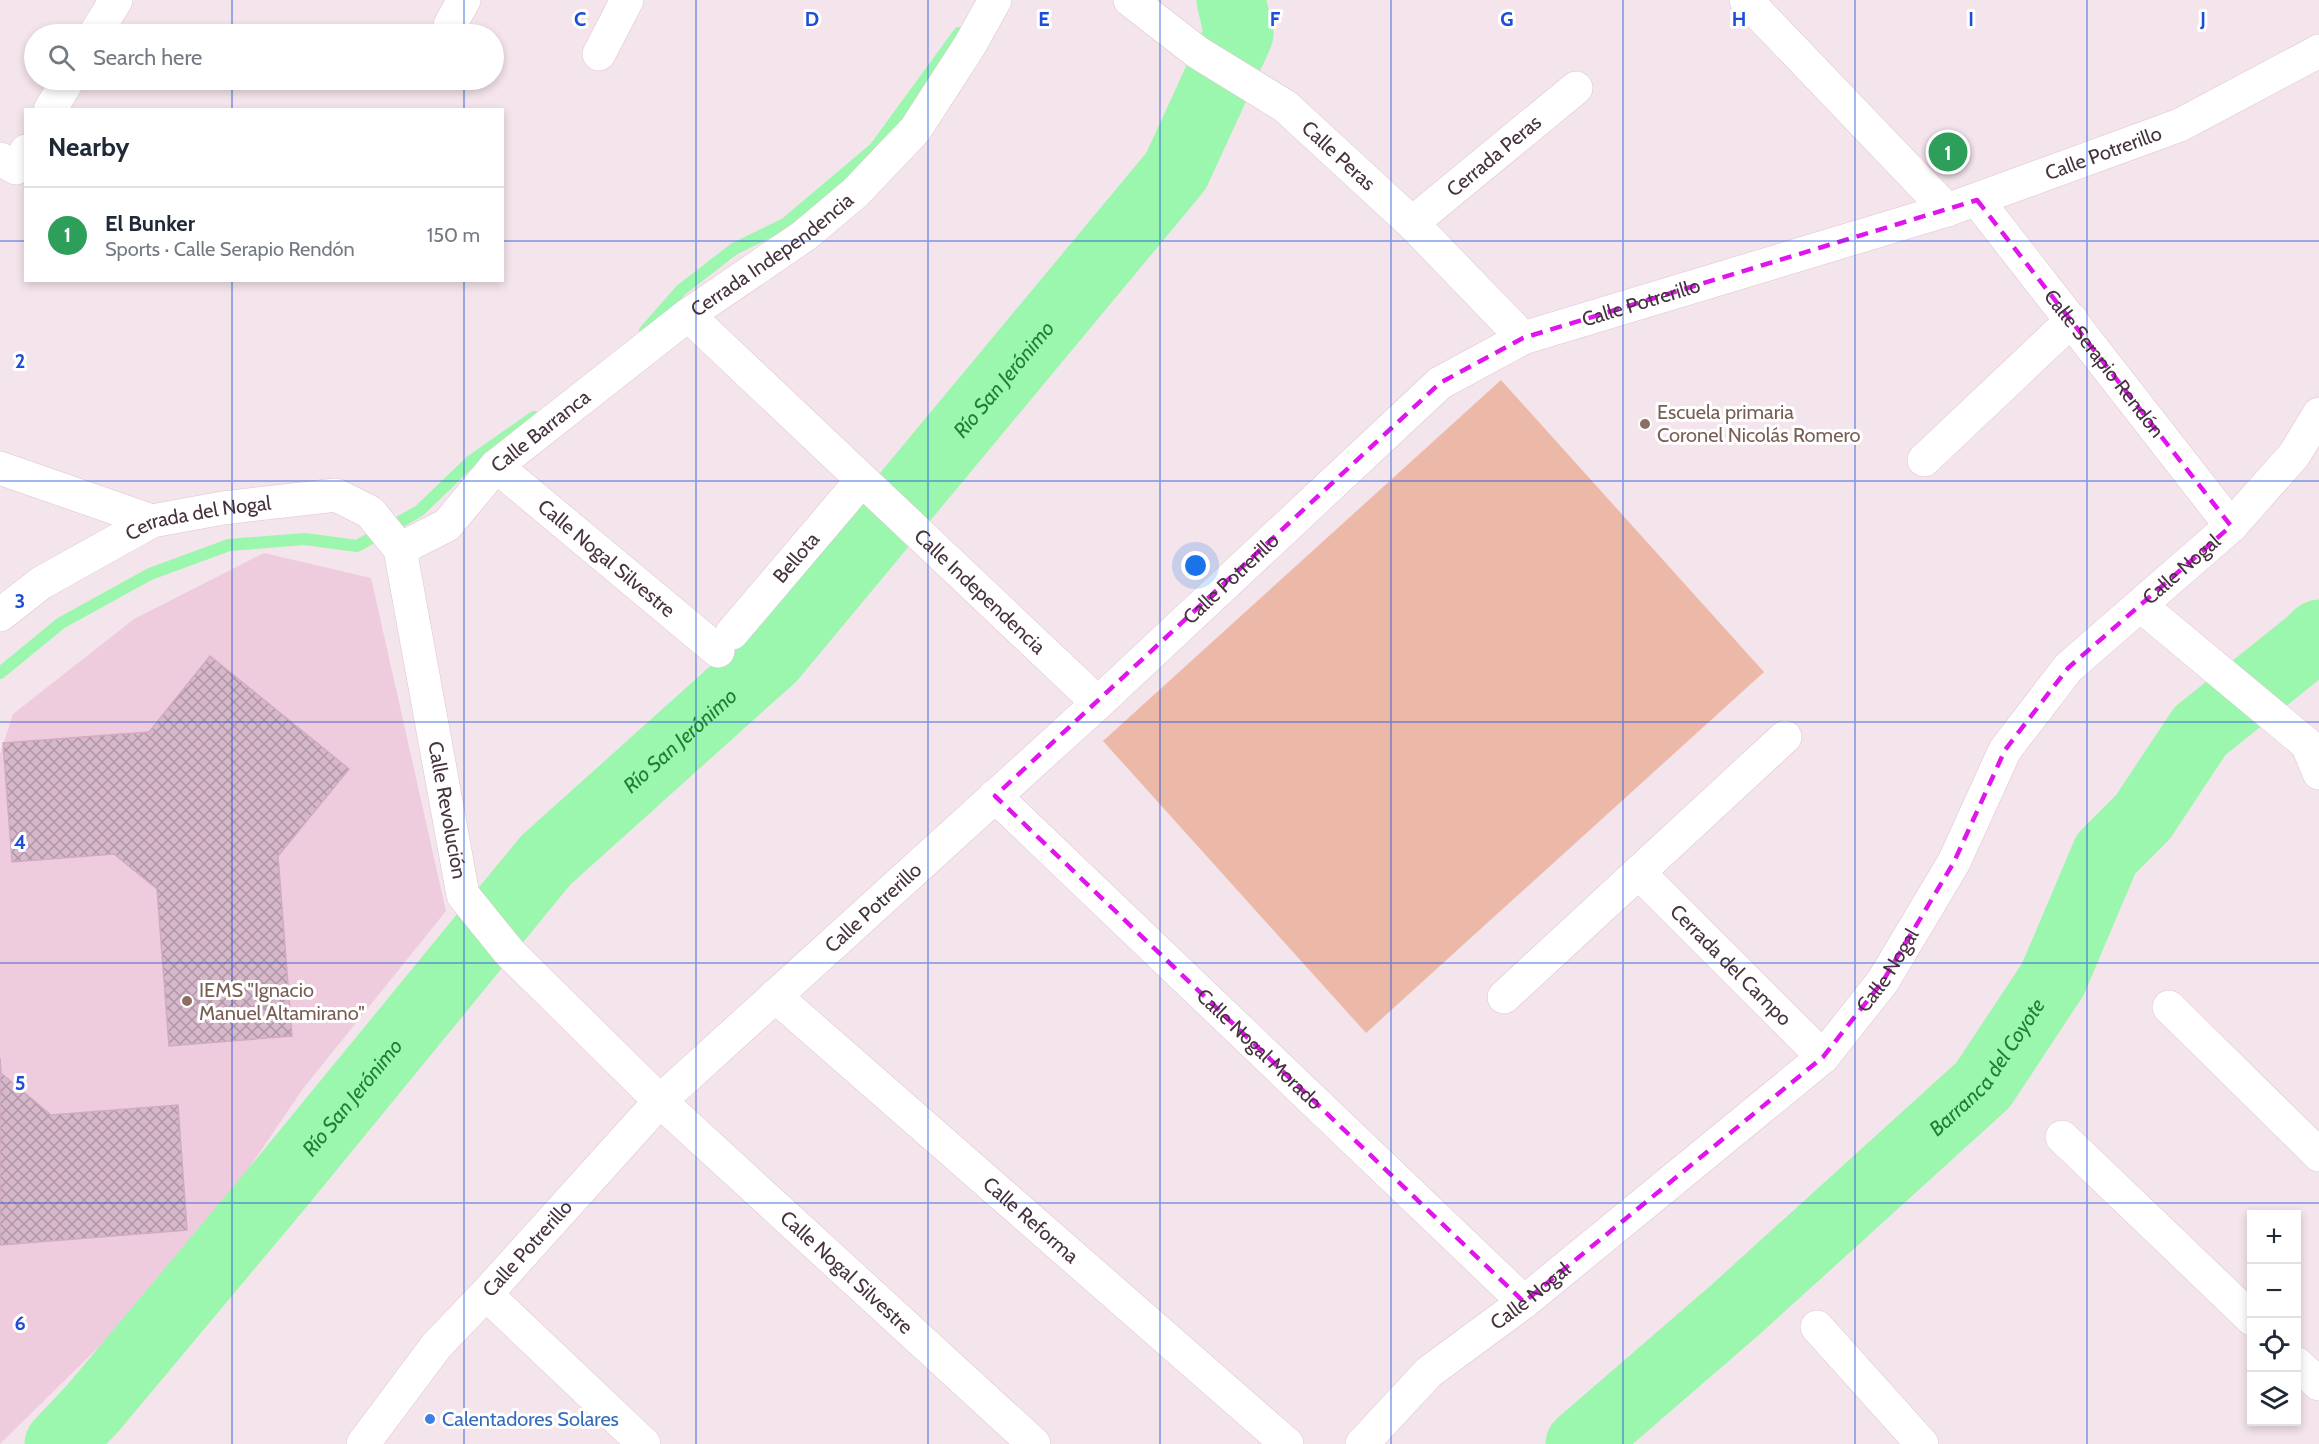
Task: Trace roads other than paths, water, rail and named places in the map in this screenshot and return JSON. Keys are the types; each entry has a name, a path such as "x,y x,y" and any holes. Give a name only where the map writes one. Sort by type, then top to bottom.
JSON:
{"street":[{"path":"101,24 116,0"},
{"path":"599,54 627,0"},
{"name":"Cerrada Independencia","path":"865,485 688,315 806,235 855,193 915,130 970,45 995,0"},
{"name":"Calle Peras","path":"1130,0 1197,52 1285,106 1412,223 1523,338"},
{"path":"1746,0 1947,210"},
{"name":"Calle Potrerillo","path":"363,1444 437,1345 660,1101 1098,703 1440,384 1523,338 1947,210 2180,125 2319,51"},
{"name":"Cerrada Peras","path":"1412,223 1576,88"},
{"path":"52,108 63,90"},
{"path":"0,159 16,168 24,154"},
{"name":"Calle Serapio Rendón","path":"1977,200 2231,526"},
{"name":"Calle Barranca","path":"399,548 447,525 496,466 688,315"},
{"path":"1924,460 2072,320"},
{"name":"Calle Nogal","path":"1362,1444 1429,1372 1524,1302 1823,1057 1883,981 1954,862 2005,750 2068,668 2151,614 2294,455 2319,414"},
{"name":"Calle Nogal Silvestre","path":"496,466 725,642"},
{"path":"0,468 152,521"},
{"name":"Calle Independencia","path":"865,485 1098,703"},
{"name":"Bellota","path":"725,642 865,485"},
{"name":"Cerrada del Nogal","path":"0,615 41,583 152,521 223,508 336,495 370,512 399,548"},
{"name":"Calle Revolución","path":"399,548 463,895 510,953 660,1101"},
{"path":"2151,614 2297,736 2319,773"},
{"path":"1504,997 1785,737"},
{"name":"Calle Nogal Morado","path":"995,796 1524,1302"},
{"name":"Cerrada del Campo","path":"1639,873 1823,1057"},
{"name":"Calle Reforma","path":"776,996 1287,1444"},
{"path":"2169,1007 2319,1155"},
{"name":"Calle Nogal Silvestre","path":"660,1101 1034,1444"},
{"path":"2062,1137 2251,1318"},
{"path":"486,1294 644,1444"},
{"path":"1817,1327 1922,1444"},
{"path":"2301,1368 2319,1384"}],"waterway":[{"name":"Río San Jerónimo","path":"59,1444 93,1408 278,1187 546,860 772,657 1176,171 1239,34 1231,0"},
{"path":"645,331 681,290 734,249 785,224 875,148 959,33"},
{"path":"0,673 61,623 150,574 229,545 305,539 357,546 419,511 470,462 534,417"},
{"name":"Barranca del Coyote","path":"1580,1444 1735,1310 1983,1085 2053,979 2106,854 2143,817 2200,731 2319,634"}],"place":[{"name":"El Bunker","path":"1948,152"},
{"name":"Escuela primaria Coronel Nicolás Romero","path":"1645,424"},
{"name":"IEMS \"Ignacio Manuel Altamirano\"","path":"187,1001"},
{"name":"Calentadores Solares","path":"430,1419"}]}
